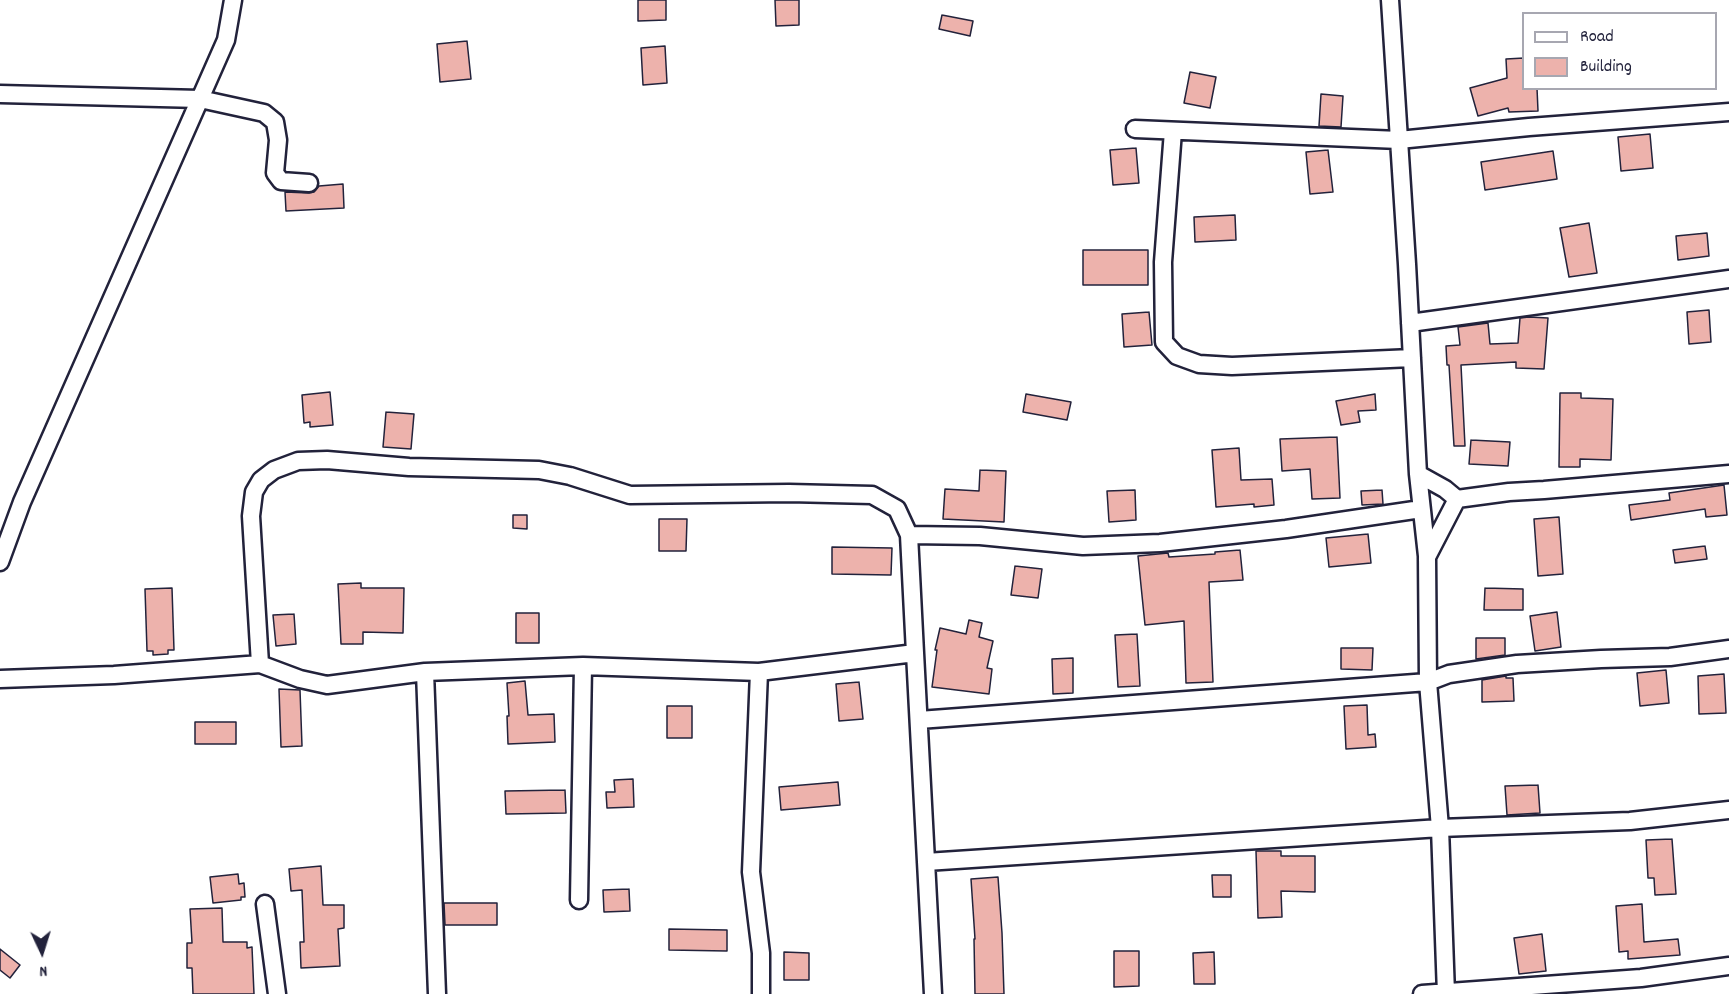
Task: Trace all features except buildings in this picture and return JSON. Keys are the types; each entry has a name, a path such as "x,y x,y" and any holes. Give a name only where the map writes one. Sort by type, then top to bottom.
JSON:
{"street":[{"path":"0,562 22,502 226,40 233,0"},
{"path":"1390,0 1418,474 1427,557 1428,682 1440,828 1446,993"},
{"path":"0,94 200,99 264,113 275,122 278,140 275,172 281,182 309,183"},
{"path":"1135,129 1399,140 1530,127 1729,112"},
{"path":"1173,131 1163,274 1164,342 1177,356 1199,364 1232,366 1412,358"},
{"path":"1410,323 1729,279"},
{"path":"260,664 251,516 254,492 261,480 274,470 298,461 327,460 410,467 539,470 570,476 630,495 789,493 872,495 897,509 909,535 933,994"},
{"path":"1418,474 1445,489 1457,499 1509,492 1729,474"},
{"path":"1427,557 1457,499"},
{"path":"909,535 980,536 1083,546 1160,543 1286,530 1421,509"},
{"path":"919,720 1428,682 1449,674 1517,664 1600,658 1670,657 1729,649"},
{"path":"0,680 114,675 260,664 300,679 327,685 424,672 583,666 759,672 915,653"},
{"path":"579,900 583,666"},
{"path":"424,672 437,994"},
{"path":"759,672 752,872 761,953 761,994"},
{"path":"1662,811 1694,810 1729,803"},
{"path":"926,862 1440,828 1630,821 1729,810"},
{"path":"265,904 277,994"},
{"path":"1422,994 1641,978 1729,966"}]}
